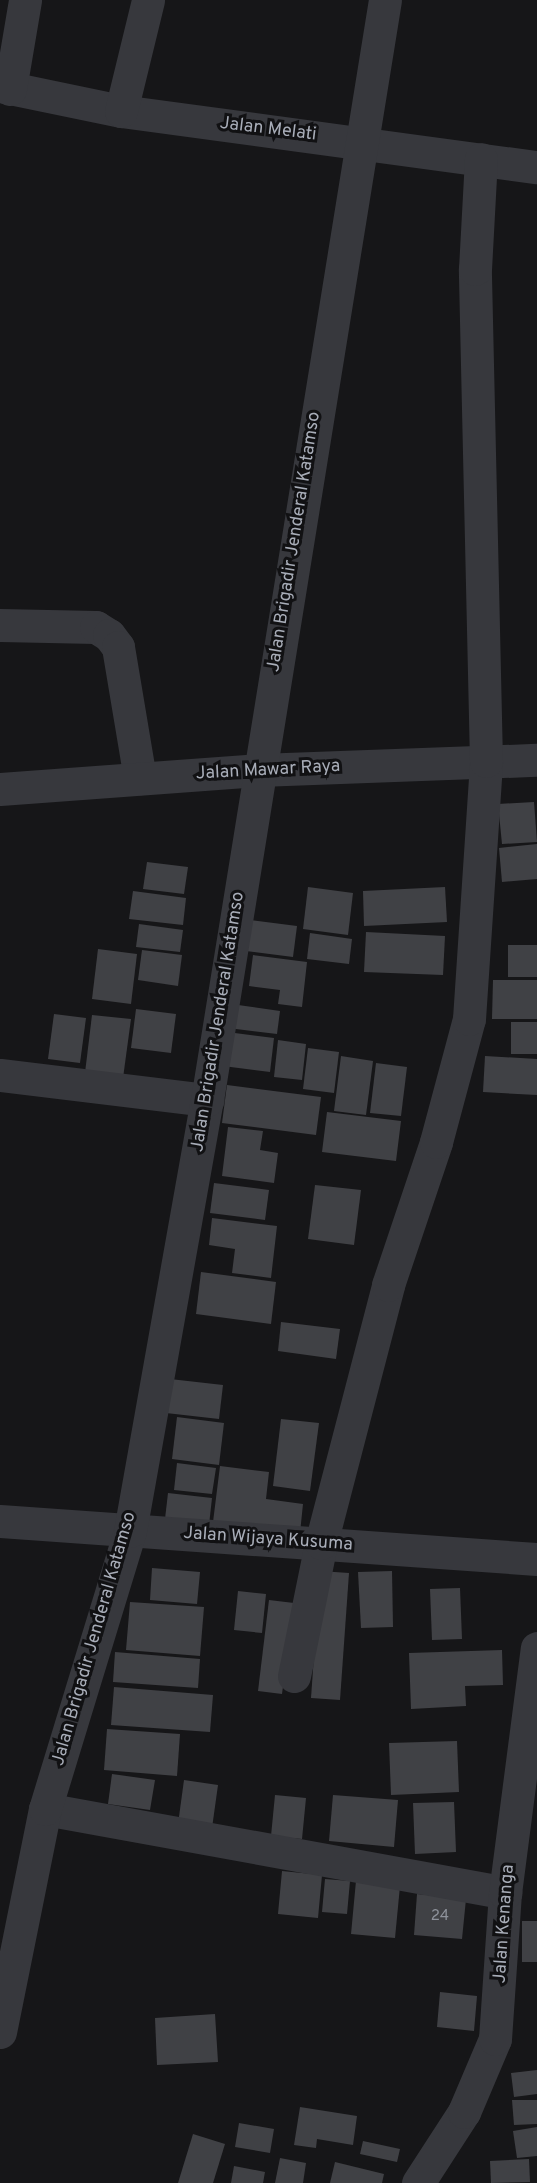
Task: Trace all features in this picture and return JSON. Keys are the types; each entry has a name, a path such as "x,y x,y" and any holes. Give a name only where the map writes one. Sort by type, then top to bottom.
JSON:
{"street":[{"path":"5,87 25,0"},
{"path":"122,111 148,0"},
{"name":"Jalan Brigadir Jenderal Katamso","path":"0,2031 45,1809 130,1531 207,1100 358,142 384,0"},
{"name":"Jalan Melati","path":"5,87 122,111 537,167"},
{"path":"294,1676 321,1543 388,1285 436,1142 469,1019 486,761 475,269 481,159"},
{"path":"0,625 96,627 109,635 118,647 140,778"},
{"name":"Jalan Mawar Raya","path":"0,789 259,770 537,760"},
{"path":"0,1075 207,1100"},
{"name":"Jalan Wijaya Kusuma","path":"0,1521 537,1559"},
{"name":"Jalan Kenanga","path":"418,2183 464,2112 495,2039 505,1893 537,1648"},
{"path":"45,1809 505,1893"}],"building":[{"path":"534,802 537,842 502,844 498,804"},
{"path":"537,844 537,879 502,882 499,848"},
{"path":"147,862 188,867 184,894 143,889"},
{"path":"308,887 353,893 348,935 303,929"},
{"path":"445,887 447,922 364,926 363,891"},
{"path":"133,891 186,898 183,925 129,919"},
{"path":"250,920 297,926 293,957 246,951"},
{"path":"139,924 183,930 180,952 136,947"},
{"path":"366,932 445,936 443,975 364,972"},
{"path":"310,933 352,939 349,964 307,959"},
{"path":"508,945 537,945 537,977 508,977"},
{"path":"98,949 137,954 131,1004 92,999"},
{"path":"142,950 182,955 178,986 138,980"},
{"path":"253,955 307,962 302,1007 278,1004 280,990 249,986"},
{"path":"493,980 537,980 537,1019 492,1019"},
{"path":"231,1004 280,1011 277,1034 228,1028"},
{"path":"136,1009 176,1014 171,1053 131,1048"},
{"path":"54,1014 86,1018 80,1063 48,1059"},
{"path":"92,1015 131,1019 123,1078 85,1073"},
{"path":"511,1022 537,1022 537,1054 511,1054"},
{"path":"227,1032 274,1038 270,1072 223,1066"},
{"path":"278,1040 306,1044 302,1080 274,1077"},
{"path":"308,1048 339,1052 334,1093 303,1089"},
{"path":"341,1056 373,1061 366,1115 334,1111"},
{"path":"485,1056 537,1059 537,1095 483,1092"},
{"path":"376,1063 407,1067 401,1116 370,1113"},
{"path":"227,1085 321,1097 316,1135 222,1123"},
{"path":"327,1112 401,1121 396,1161 322,1152"},
{"path":"228,1127 263,1131 260,1150 278,1153 274,1183 222,1176"},
{"path":"214,1183 269,1190 265,1220 210,1213"},
{"path":"315,1185 361,1190 354,1245 308,1239"},
{"path":"212,1218 277,1226 271,1278 232,1273 235,1249 209,1245"},
{"path":"201,1272 276,1282 271,1324 196,1314"},
{"path":"281,1322 340,1329 336,1359 278,1351"},
{"path":"170,1379 223,1385 219,1419 166,1413"},
{"path":"177,1417 224,1423 219,1465 172,1459"},
{"path":"281,1419 319,1423 310,1491 273,1486"},
{"path":"177,1463 216,1468 212,1494 174,1490"},
{"path":"220,1466 269,1472 266,1499 303,1504 300,1533 213,1522"},
{"path":"168,1493 212,1498 209,1525 165,1519"},
{"path":"152,1568 200,1572 197,1604 150,1600"},
{"path":"320,1571 349,1573 340,1700 311,1698"},
{"path":"392,1571 393,1627 361,1628 358,1572"},
{"path":"460,1588 462,1639 432,1640 430,1589"},
{"path":"238,1591 266,1594 262,1633 234,1630"},
{"path":"269,1600 294,1603 282,1694 258,1691"},
{"path":"130,1602 204,1607 200,1656 126,1650"},
{"path":"502,1650 503,1685 465,1686 466,1706 411,1709 409,1653"},
{"path":"115,1652 200,1659 198,1688 113,1682"},
{"path":"114,1687 213,1695 210,1732 111,1725"},
{"path":"107,1729 180,1734 177,1776 104,1770"},
{"path":"457,1741 459,1792 391,1795 389,1743"},
{"path":"112,1774 155,1780 150,1810 108,1804"},
{"path":"184,1780 218,1785 212,1828 178,1824"},
{"path":"275,1795 306,1798 302,1839 271,1836"},
{"path":"333,1795 398,1800 394,1847 329,1841"},
{"path":"454,1802 456,1852 415,1854 413,1803"},
{"path":"282,1871 322,1875 318,1918 278,1914"},
{"path":"325,1879 350,1881 347,1914 322,1912"},
{"path":"356,1881 400,1886 395,1938 351,1934"},
{"path":"417,1894 466,1899 462,1939 414,1935"},
{"path":"522,1921 537,1921 537,1962 522,1962"},
{"path":"440,1992 477,1996 474,2031 437,2027"},
{"path":"215,2014 218,2062 157,2065 155,2018"},
{"path":"537,2070 537,2094 514,2097 511,2073"},
{"path":"512,2100 537,2100 537,2124 514,2125"},
{"path":"300,2107 357,2116 353,2145 317,2139 316,2148 294,2145"},
{"path":"239,2123 274,2129 270,2153 235,2147"},
{"path":"537,2127 537,2156 517,2158 513,2131"},
{"path":"193,2134 225,2144 213,2183 178,2183"},
{"path":"363,2141 400,2149 397,2162 360,2154"},
{"path":"280,2158 306,2163 303,2183 275,2183"},
{"path":"529,2159 530,2182 491,2183 490,2161"},
{"path":"335,2162 384,2174 382,2183 330,2183"},
{"path":"234,2166 265,2172 263,2183 231,2183"}]}
